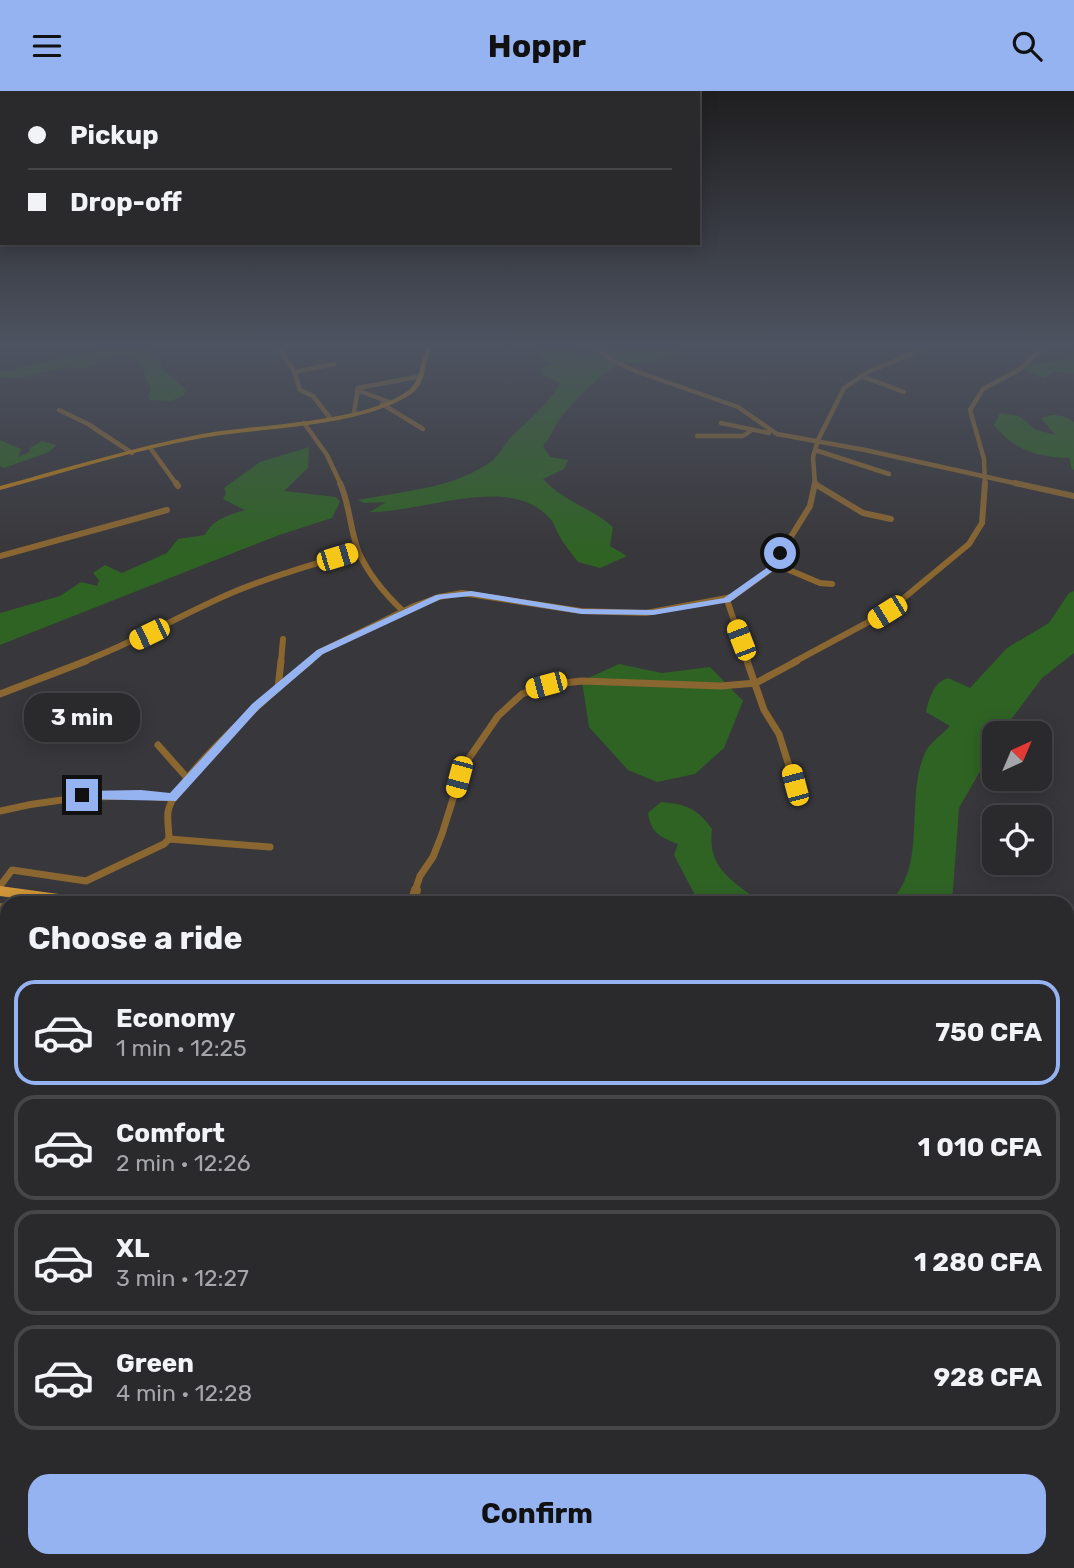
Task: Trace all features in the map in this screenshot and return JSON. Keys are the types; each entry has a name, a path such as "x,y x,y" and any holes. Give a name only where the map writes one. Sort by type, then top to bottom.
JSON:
{"main road":[{"path":"0,888 46,896"}],"street":[{"path":"69,416 88,424 132,453"},
{"path":"0,488 200,437 338,416"},
{"path":"405,416 424,429"},
{"path":"751,416 776,434"},
{"path":"169,839 168,811 172,798 232,729 320,652 403,611 455,593 480,594 582,611 653,612 727,600 775,564 810,506 815,484 812,466 815,450 829,416"},
{"path":"414,896 420,876 433,857 442,834 463,767 498,716 522,694 546,685 582,681 722,686 756,683 887,612 969,544 982,523 986,510 981,447 971,416"},
{"path":"304,423 327,455 346,496 358,551 384,593 403,611"},
{"path":"720,423 818,440 1074,496"},
{"path":"697,436 743,436 752,430"},
{"path":"151,449 177,486"},
{"path":"815,450 889,474"},
{"path":"815,484 863,513 891,519"},
{"path":"0,557 167,510"},
{"path":"0,694 124,646 229,594 358,551"},
{"path":"775,564 820,583 832,584"},
{"path":"727,600 764,710 785,748 795,785"},
{"path":"278,688 283,639"},
{"path":"158,745 189,780"},
{"path":"0,811 82,795 172,798"},
{"path":"0,869 86,881 157,849 169,839 270,847"},
{"path":"0,888 12,870"}],"green space":[{"path":"533,416 562,416 543,446 550,457 568,460 564,469 543,479 561,494 613,527 610,546 627,556 600,568 578,562 552,521 535,506 514,499 491,496 466,498 370,512 386,502 364,503 358,500 410,491 462,477 493,460 510,438"},
{"path":"999,416 1019,416 1035,429 1055,435 1041,418 1066,417 1074,422 1074,470 1070,458 1028,451 1010,441 994,425"},
{"path":"0,440 21,449 18,457 42,441 56,445 49,452 4,468 0,466"},
{"path":"309,447 308,468 284,491 336,497 340,502 332,518 279,535 0,645 0,613 60,596 81,582 97,586 99,580 93,573 105,565 122,573 167,553 178,539 205,535 217,521 245,510 223,499 226,493 224,488 260,462"},
{"path":"1074,591 1074,653 1042,678 1010,721 982,721 982,768 959,808 953,896 895,896 909,870 919,771 927,749 950,726 926,712 933,691 939,683 948,678 970,688 1007,648 1049,623 1069,593"},
{"path":"619,664 662,673 710,667 743,701 724,748 695,774 657,782 628,770 589,727 582,681"},
{"path":"661,802 678,804 696,812 712,829 714,855 724,873 752,896 696,896 674,855 678,844 654,830 648,813"}],"route":[{"path":"82,795 172,798 255,706 320,652 351,635 439,597 471,593 547,608 638,613 663,611 727,600 771,569 780,553"}]}
